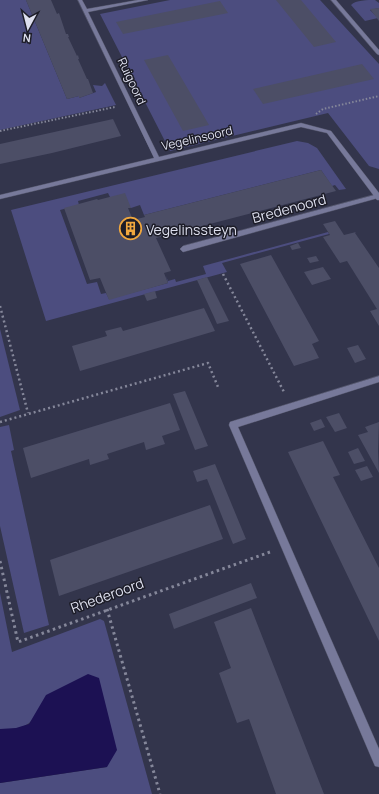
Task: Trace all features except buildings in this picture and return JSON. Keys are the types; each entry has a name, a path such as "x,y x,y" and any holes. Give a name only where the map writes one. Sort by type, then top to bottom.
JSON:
{"street":[{"name":"Ruigoord","path":"80,0 87,11 158,159"},
{"path":"87,11 146,0"},
{"path":"332,0 379,53"},
{"name":"Vegelinsoord","path":"0,197 300,125 328,132 376,189"},
{"name":"Bredenoord","path":"183,249 378,197 376,189"},
{"path":"379,379 233,425 379,762"}],"path":[{"path":"300,125 323,109 379,96"},
{"path":"0,131 130,103"},
{"path":"223,274 292,406"},
{"path":"0,306 28,413"},
{"path":"0,422 208,363 218,387"},
{"name":"Rhederoord","path":"0,561 18,642 107,609 286,547"},
{"path":"107,609 160,794"}],"shaded area":[{"path":"0,0 26,0 67,99 79,96 79,98 96,92 93,85 102,86 105,83 116,105 0,130"},
{"path":"170,0 320,0 379,64 379,169 369,166 328,113 170,151 100,14"},
{"path":"375,0 379,3 379,8 370,10 378,18 365,21 351,5 359,1"},
{"path":"297,141 308,143 317,148 346,189 339,190 335,185 332,186 321,170 144,215 140,205 131,208 110,197 108,193 78,201 79,205 60,210 87,284 97,282 101,294 106,293 109,299 168,283 166,276 168,281 175,279 176,282 206,274 203,266 328,232 329,234 222,263 227,272 46,321 11,210"},
{"path":"0,329 20,410 0,417"},
{"path":"9,425 14,450 11,451 49,625 24,633 0,526 0,427"},
{"path":"0,593 12,652 100,619 104,621 152,794 0,794 0,783 107,767 33,719 22,727 0,729"},
{"path":"88,674 99,678 117,750 107,767 0,783 0,729 16,728 29,724 46,695"}],"place":[{"name":"Vegelinssteyn","path":"131,229"}]}
